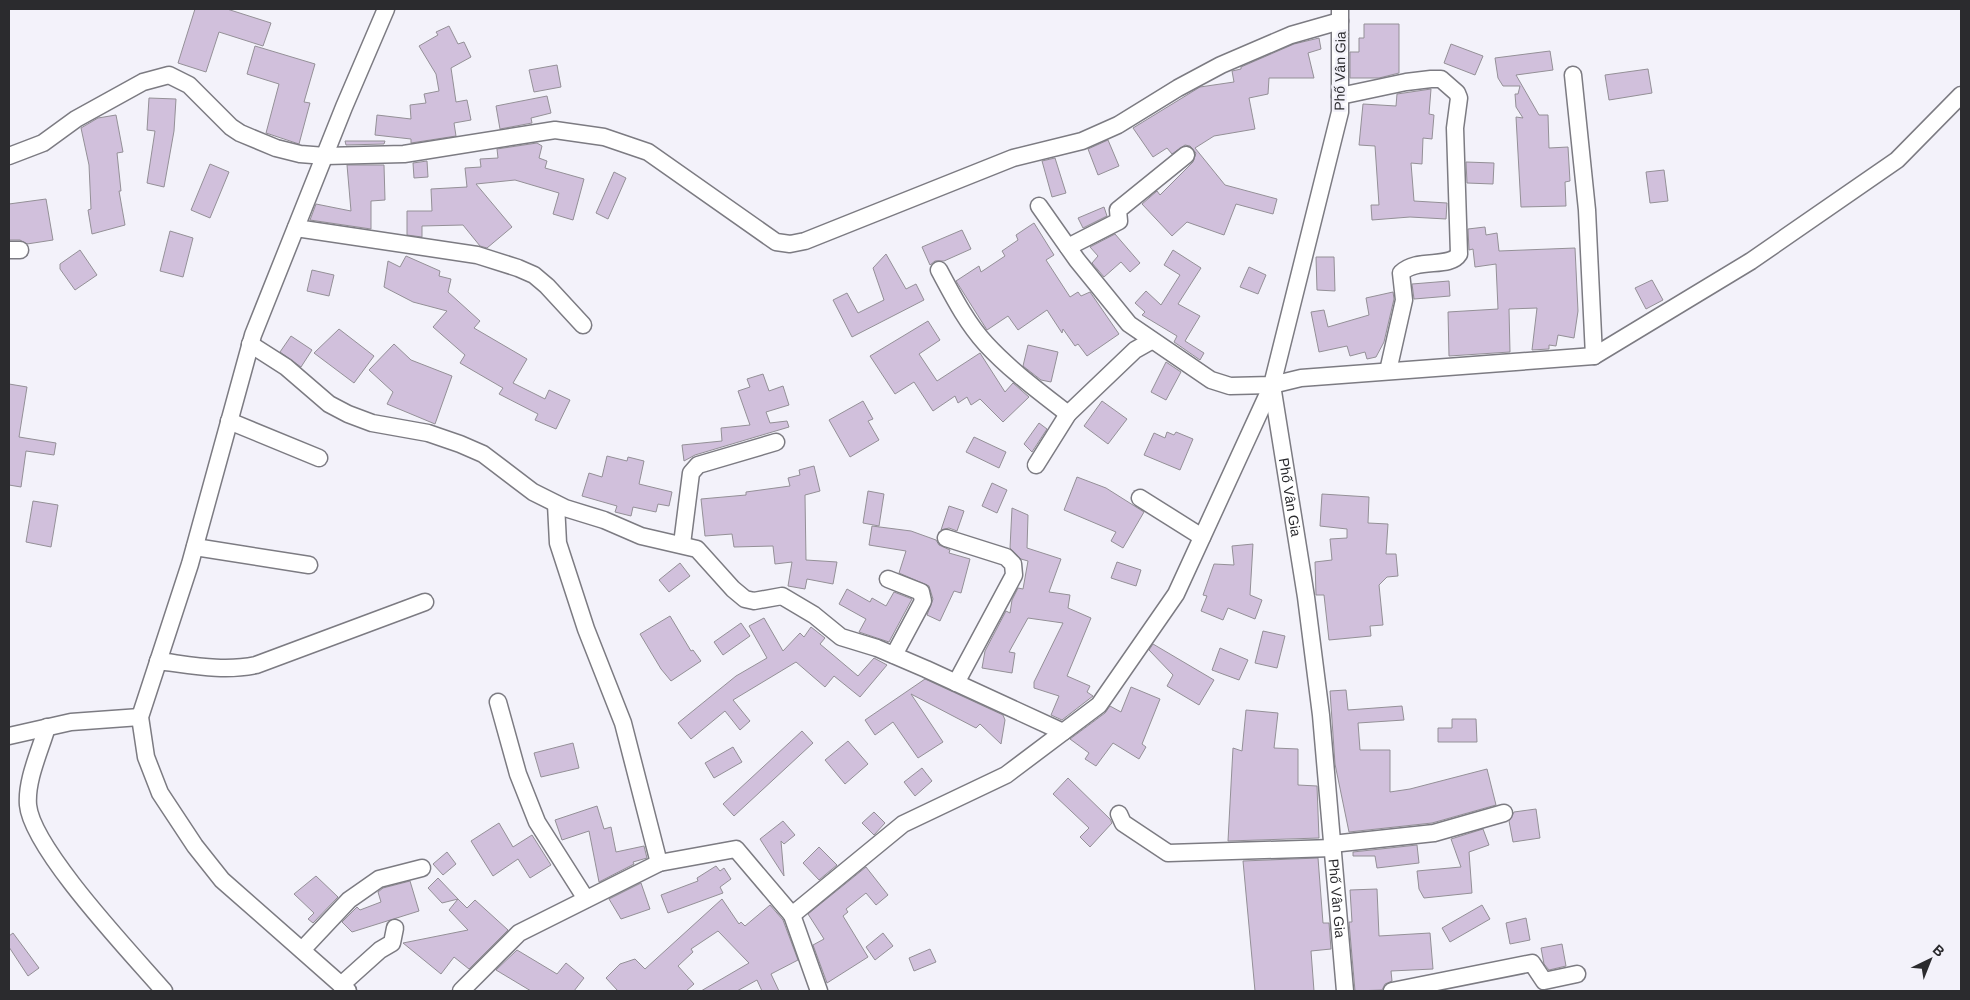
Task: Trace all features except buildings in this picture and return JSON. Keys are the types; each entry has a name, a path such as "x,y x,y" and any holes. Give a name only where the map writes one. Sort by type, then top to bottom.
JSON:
{"street":[{"path":"386,9 250,344 195,547 140,717 146,757 160,793 195,846 222,880 345,988 365,962 392,943 395,928"},
{"path":"9,156 43,143 76,119 143,82 169,75 189,85 218,115 240,133 276,148 300,154 325,156 404,154 555,130 604,137 648,152 776,242 790,244 805,240 1013,158 1082,141 1118,125 1178,88 1222,65 1340,15"},
{"name":"Phố Vân Gia","path":"1340,15 1340,112 1272,385 1306,597 1321,716 1345,991"},
{"path":"1573,74 1586,210 1594,356"},
{"path":"1340,96 1406,82 1441,79 1457,93 1459,98 1455,137 1460,254 1452,261 1416,264 1401,273 1404,300 1388,371"},
{"path":"1039,206 1068,247 1129,324 1151,341 1211,380 1230,386 1272,385 1301,378 1594,356 1751,261 1896,160 1961,95"},
{"path":"1068,247 1119,221 1118,210 1186,154"},
{"path":"296,228 477,255 518,268 534,275 547,286 583,325"},
{"path":"939,270 962,312 986,343 1012,370 1068,414"},
{"path":"1036,465 1068,414 1135,350 1151,341"},
{"path":"250,344 286,367 329,404 372,423 428,433 460,444 484,454 533,492 556,504 604,520 641,536 693,547 701,552 727,583 744,599 754,601 782,596 814,615 842,637 894,655 1063,732"},
{"path":"792,915 903,824 1006,775 1099,705 1176,594 1272,385"},
{"path":"229,420 319,458"},
{"path":"682,544 691,473 698,465 776,442"},
{"path":"1140,498 1202,537"},
{"path":"556,504 558,543 569,582 623,723 659,863"},
{"path":"946,538 1006,557 1013,564 1014,575 956,683"},
{"path":"195,547 310,565"},
{"path":"888,579 921,592 923,601 894,655"},
{"path":"158,661 219,668 239,668 256,665 424,602"},
{"path":"498,702 518,774 537,822 586,899"},
{"path":"9,736 71,722 140,717"},
{"path":"47,727 30,786 28,805 34,826 66,876 164,991"},
{"path":"1119,814 1123,823 1168,853 1333,846 1434,833 1504,813"},
{"path":"461,991 519,933 659,863 736,849 792,915 818,991"},
{"path":"302,950 349,900 379,879 422,868"},
{"path":"1392,991 1532,963 1544,981 1577,974"}]}
